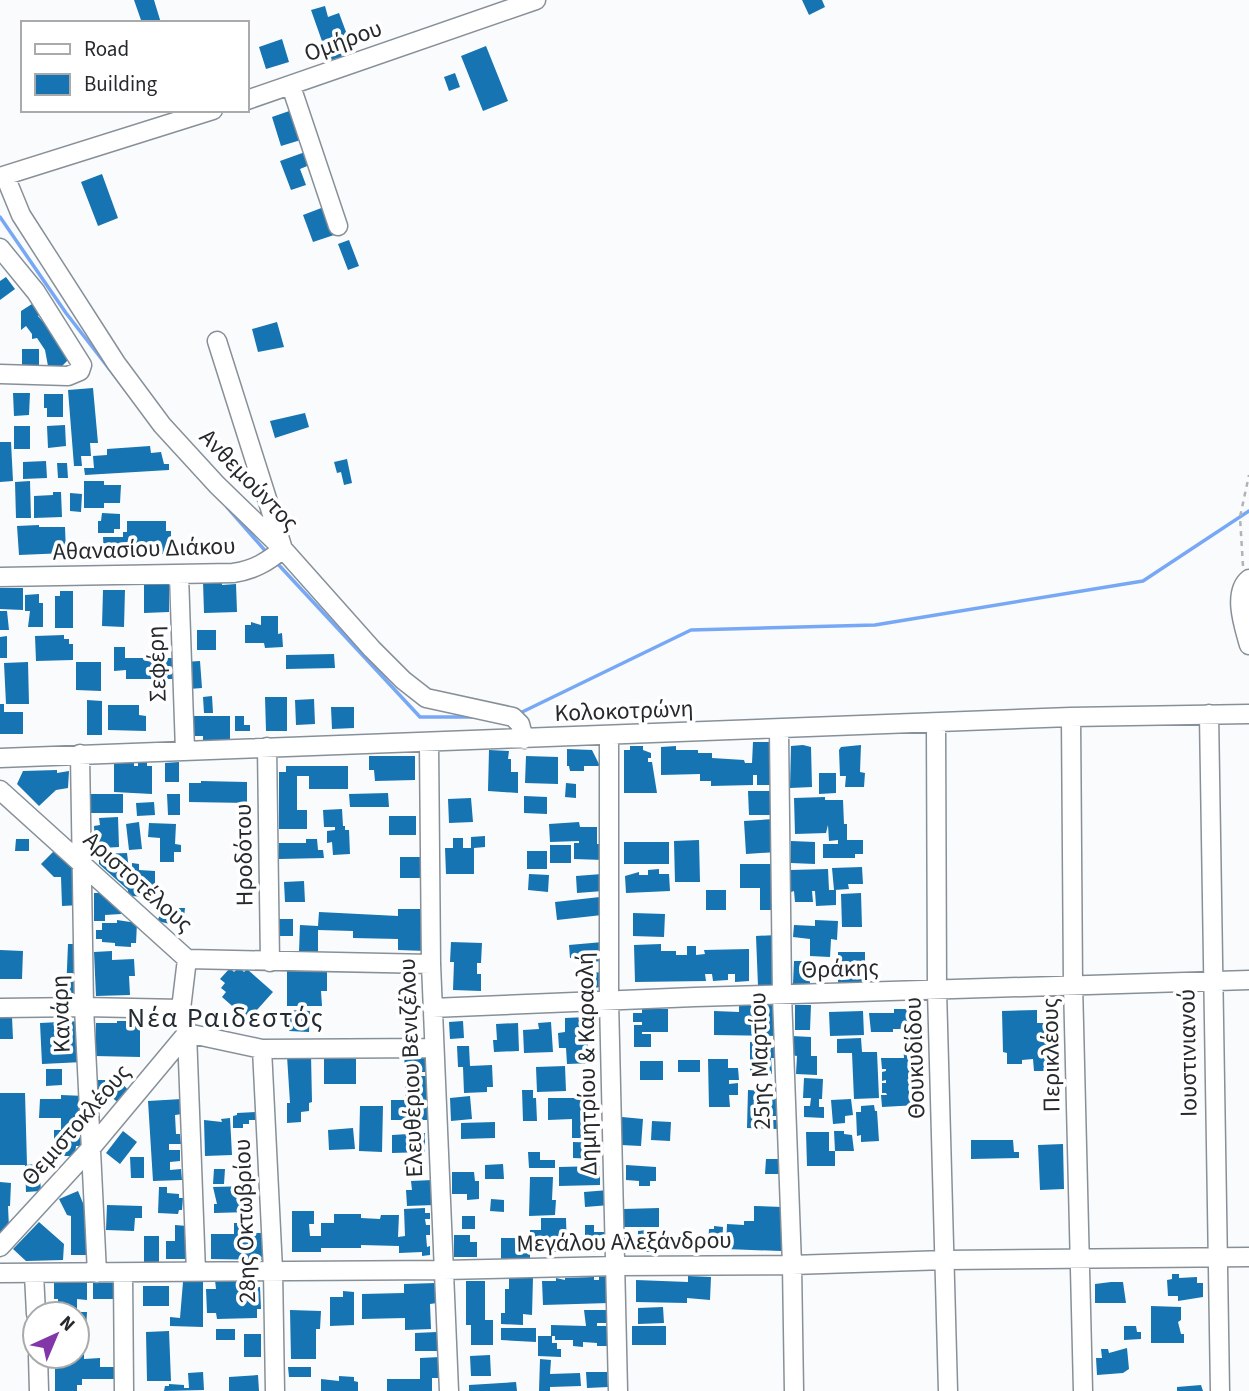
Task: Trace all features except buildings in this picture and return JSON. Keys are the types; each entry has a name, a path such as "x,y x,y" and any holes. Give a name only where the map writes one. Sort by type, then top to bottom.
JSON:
{"street":[{"name":"Ομήρου","path":"248,100 536,0"},
{"path":"291,86 338,226"},
{"path":"2,176 207,112"},
{"name":"Ανθεμούντος","path":"2,176 21,215 136,392 217,485 284,550 403,680 426,698 513,717 520,724 524,739"},
{"path":"0,249 36,292 82,365 80,371 68,376 0,374"},
{"path":"217,341 284,550"},
{"name":"Αθανασίου Διάκου","path":"0,577 233,573 250,571 284,550"},
{"name":"Σεφέρη","path":"179,575 185,751"},
{"path":"1247,581 1241,602 1241,615 1249,645"},
{"name":"Ιουστινιανού","path":"1209,714 1211,981 1220,1391"},
{"name":"Κολοκοτρώνη","path":"0,758 1071,718 1249,715"},
{"name":"Περικλέους","path":"1071,718 1073,984 1083,1391"},
{"name":"Θουκυδίδου","path":"936,723 937,990 948,1391"},
{"name":"25ης Μαρτίου","path":"779,730 782,995 794,1391"},
{"name":"Δημητρίου & Καραολή","path":"609,736 609,1000 618,1391"},
{"name":"Ελευθέριου Βενιζέλου","path":"429,743 433,1048 449,1391"},
{"name":"Ηροδότου","path":"267,747 270,962"},
{"name":"Κανάρη","path":"80,754 84,1007 97,1273"},
{"name":"Αριστοτέλους","path":"0,790 187,959 431,964"},
{"path":"187,959 181,1009 187,1033 196,1272"},
{"name":"Θράκης","path":"432,1008 1249,980"},
{"path":"0,1008 181,1009"},
{"path":"187,1033 262,1049 433,1048"},
{"name":"Θεμιστοκλέους","path":"0,1247 91,1148 187,1033"},
{"name":"28ης Οκτωβρίου","path":"262,1049 273,1270 275,1391"},
{"name":"Μεγάλου Αλεξάνδρου","path":"0,1273 444,1270 1249,1257"},
{"path":"123,1273 124,1391"},
{"path":"34,1274 35,1300"},
{"path":"38,1370 39,1391"}],"path":[{"path":"1247,581 1240,517 1249,475"}],"waterway":[{"path":"0,217 66,313 128,393"},
{"path":"227,507 268,554"},
{"path":"518,714 691,630 875,625 1143,581 1249,511"},
{"path":"276,562 420,717 476,717"}],"district":[{"name":"Νέα Ραιδεστός","path":"226,1018"}]}
